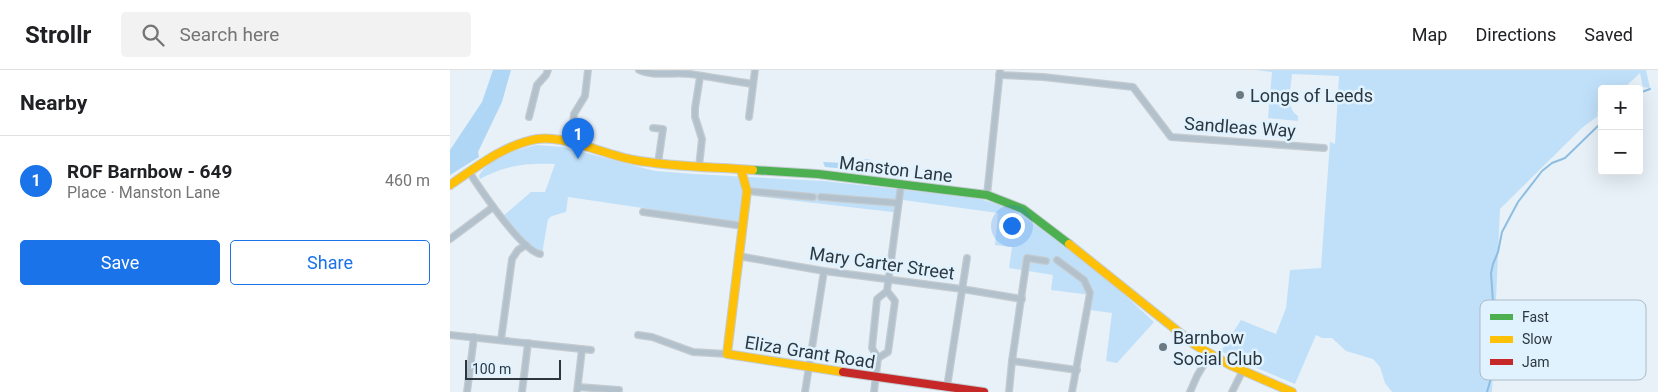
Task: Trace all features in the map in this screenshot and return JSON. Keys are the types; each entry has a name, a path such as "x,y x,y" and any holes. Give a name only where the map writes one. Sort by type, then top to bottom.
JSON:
{"street":[{"path":"529,117 538,85 548,70"},
{"path":"571,142 574,114 585,96 588,70"},
{"path":"639,70 753,84"},
{"path":"749,117 755,70"},
{"name":"Sandleas Way","path":"987,195 1000,73 1133,86 1171,137 1324,148"},
{"path":"699,167 702,139 694,117 694,108 700,77"},
{"path":"653,128 663,129 658,163"},
{"name":"Manston Lane","path":"450,184 496,154 523,142 539,138 571,142 633,160 699,167 818,174 987,195 1023,209 1040,221 1195,345 1243,370 1292,392"},
{"name":"Eliza Grant Road","path":"741,170 747,191 727,354 876,378 984,392"},
{"path":"469,172 493,206 526,244 537,254 540,254"},
{"path":"878,358 888,352 894,310 895,301 887,291 901,185"},
{"path":"747,191 813,197"},
{"path":"821,197 898,204"},
{"path":"450,239 493,206"},
{"path":"643,212 743,226"},
{"path":"500,340 512,259 518,250 526,244"},
{"name":"Mary Carter Street","path":"738,256 824,272 962,289 1022,299"},
{"path":"947,387 967,258"},
{"path":"1009,392 1027,258 1046,261"},
{"path":"1057,260 1084,280 1090,293 1072,392"},
{"path":"804,392 824,272"},
{"path":"874,392 878,358 872,348 877,299 887,291"},
{"path":"450,335 591,350"},
{"path":"638,335 652,337 693,352 727,354"},
{"path":"467,392 474,337"},
{"path":"522,392 528,343"},
{"path":"582,349 578,389 619,390"},
{"path":"1190,392 1210,354"},
{"path":"1012,361 1077,370"},
{"path":"1232,392 1243,370"}],"shaded area":[{"path":"493,70 511,70 502,102 478,152 479,157 450,175 450,150 482,102"},
{"path":"1256,70 1646,70 1650,88 1643,87 1640,73 1627,85 1598,85 1598,116 1583,127 1500,209 1496,300 1480,300 1480,380 1493,380 1492,392 1392,392 1385,383 1380,367 1373,359 1346,351 1332,338 1322,338 1316,335 1295,384 1221,351 1241,320 1276,334 1286,308 1290,270 1321,268 1330,142 1335,144 1339,76 1292,74 1290,103 1291,108 1298,116 1298,121 1268,118 1272,72"},
{"path":"537,145 563,147 655,171 824,181 977,198 1009,208 1051,235 1103,275 1154,322 1117,363 1106,361 1112,313 1090,310 1091,295 1051,290 1053,275 1009,268 1012,247 995,245 998,213 903,200 901,213 754,196 747,192 738,222 568,197 566,212 548,219 542,254 537,253 502,217 531,192 545,192 555,164 516,166 489,174 480,179 479,176 488,165 496,160 513,152"},
{"path":"865,159 871,160 869,171 825,167 823,162 864,164"}],"waterway":[{"path":"1643,92 1650,89"},
{"path":"1493,300 1491,273 1493,264 1498,252 1502,232 1518,202 1542,171 1552,163 1565,158 1598,126"},
{"path":"1487,392 1490,380"}],"traffic: fast":[{"path":"753,170 818,174 987,195 1023,209 1069,244"}],"traffic: slow":[{"path":"450,185 502,151 537,139 560,140 634,160 753,170"},
{"path":"741,170 747,191 727,354 843,372"},
{"path":"1069,244 1195,345 1230,365 1292,392"}],"traffic: jam":[{"path":"843,372 984,392"}],"place":[{"name":"Longs of Leeds","path":"1240,95"},
{"name":"ROF Barnbow - 649","path":"578,159"},
{"name":"Barnbow Social Club","path":"1163,347"}]}
